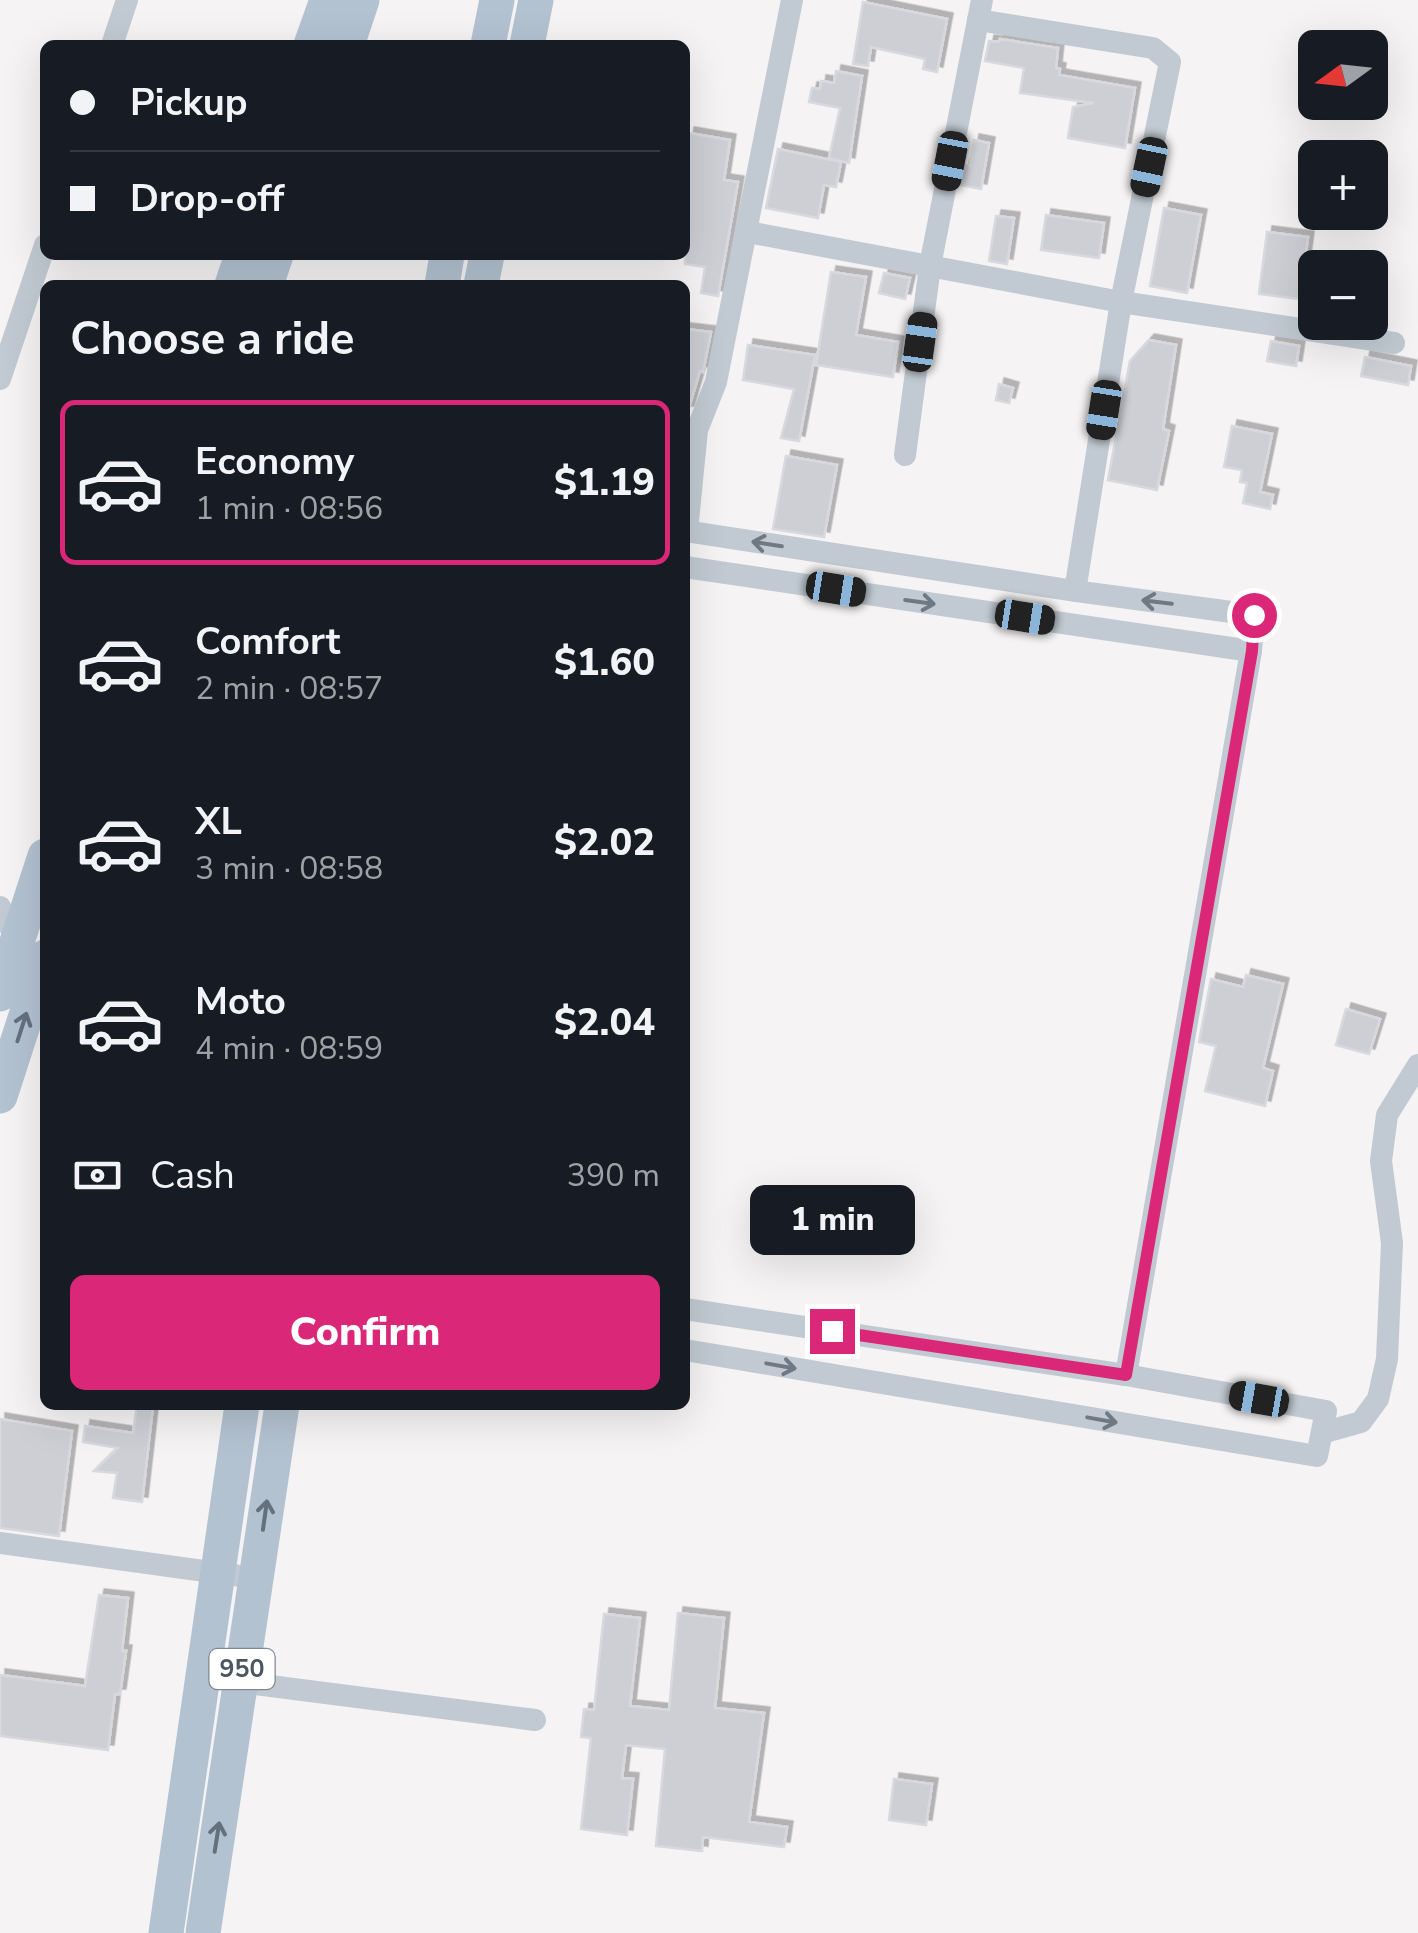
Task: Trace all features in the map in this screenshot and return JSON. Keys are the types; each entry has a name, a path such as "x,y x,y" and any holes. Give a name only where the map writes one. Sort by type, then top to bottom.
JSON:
{"main road":[{"path":"312,40 327,0"},
{"path":"349,40 362,0"},
{"path":"489,40 497,0"},
{"path":"528,40 536,0"},
{"path":"0,1096 40,889"},
{"path":"0,994 31,949"},
{"name":"950","path":"166,1933 241,1410"},
{"name":"950","path":"203,1933 281,1410"}],"street":[{"path":"114,40 128,0"},
{"path":"690,494 697,430 716,382 792,0"},
{"path":"905,456 930,266 980,10 1153,48 1170,62 1121,302 1074,592"},
{"path":"748,232 1121,302 1394,343"},
{"path":"0,379 40,260"},
{"path":"690,532 1074,592 1254,615 1252,651 1126,1375"},
{"path":"690,568 1252,651"},
{"path":"0,907 31,949"},
{"path":"1322,1433 1361,1422 1378,1398 1387,1359 1392,1243 1381,1161 1388,1114 1418,1065"},
{"path":"690,1310 1126,1375 1326,1411 1318,1456 690,1351"},
{"path":"0,1543 256,1578"},
{"path":"240,1682 535,1720"}],"building":[{"path":"863,2 947,19 937,72 923,69 925,59 871,47 868,66 853,64"},
{"path":"1000,39 1058,48 1059,75 1135,88 1125,148 1068,138 1073,107 1094,103 1020,93 1024,68 985,61 989,41"},
{"path":"836,71 862,76 849,163 829,158 840,108 809,102 812,88 820,89 821,81 834,83"},
{"path":"690,133 730,140 724,180 738,182 718,296 701,293 705,267 685,264 685,260 690,260"},
{"path":"974,140 989,143 981,189 961,185 965,165 970,166"},
{"path":"778,149 841,162 836,187 824,185 818,218 766,208"},
{"path":"1164,208 1201,215 1187,293 1150,286"},
{"path":"1046,215 1104,223 1099,258 1041,250"},
{"path":"996,216 1014,218 1007,264 989,261"},
{"path":"1267,232 1308,237 1306,250 1298,250 1298,299 1259,294"},
{"path":"831,272 866,277 856,335 898,342 893,377 816,365"},
{"path":"884,273 910,278 905,299 879,293"},
{"path":"690,330 711,332 703,372 700,371 690,404"},
{"path":"1149,340 1176,345 1163,429 1169,431 1157,490 1108,480 1130,361"},
{"path":"1271,341 1299,346 1296,366 1267,361"},
{"path":"748,345 815,355 799,441 781,438 794,389 743,380"},
{"path":"1365,357 1411,366 1408,385 1361,376"},
{"path":"999,384 1013,388 1009,403 996,400"},
{"path":"1232,426 1272,434 1260,492 1273,495 1270,509 1243,503 1247,483 1240,482 1242,470 1224,467"},
{"path":"786,456 837,465 824,537 773,529"},
{"path":"1246,975 1283,984 1263,1068 1273,1071 1265,1106 1205,1091 1216,1046 1199,1042 1211,979 1243,987"},
{"path":"1346,1009 1380,1019 1369,1054 1336,1045"},
{"path":"136,1410 152,1410 142,1502 113,1498 117,1473 94,1471 118,1448 83,1442 85,1426 133,1433"},
{"path":"0,1419 72,1431 59,1536 0,1528"},
{"path":"99,1595 128,1598 122,1651 126,1651 120,1694 115,1694 108,1750 0,1736 0,1675 85,1686"},
{"path":"678,1613 724,1618 715,1708 764,1713 749,1822 787,1827 784,1847 703,1837 702,1851 656,1846 665,1749 626,1745 622,1778 633,1779 627,1835 581,1829 591,1738 581,1737 584,1709 594,1710 604,1614 640,1618 630,1706 669,1710"},
{"path":"894,1779 932,1784 926,1825 889,1820"}],"route":[{"path":"832,1331 1126,1375 1252,651 1254,615"}]}
